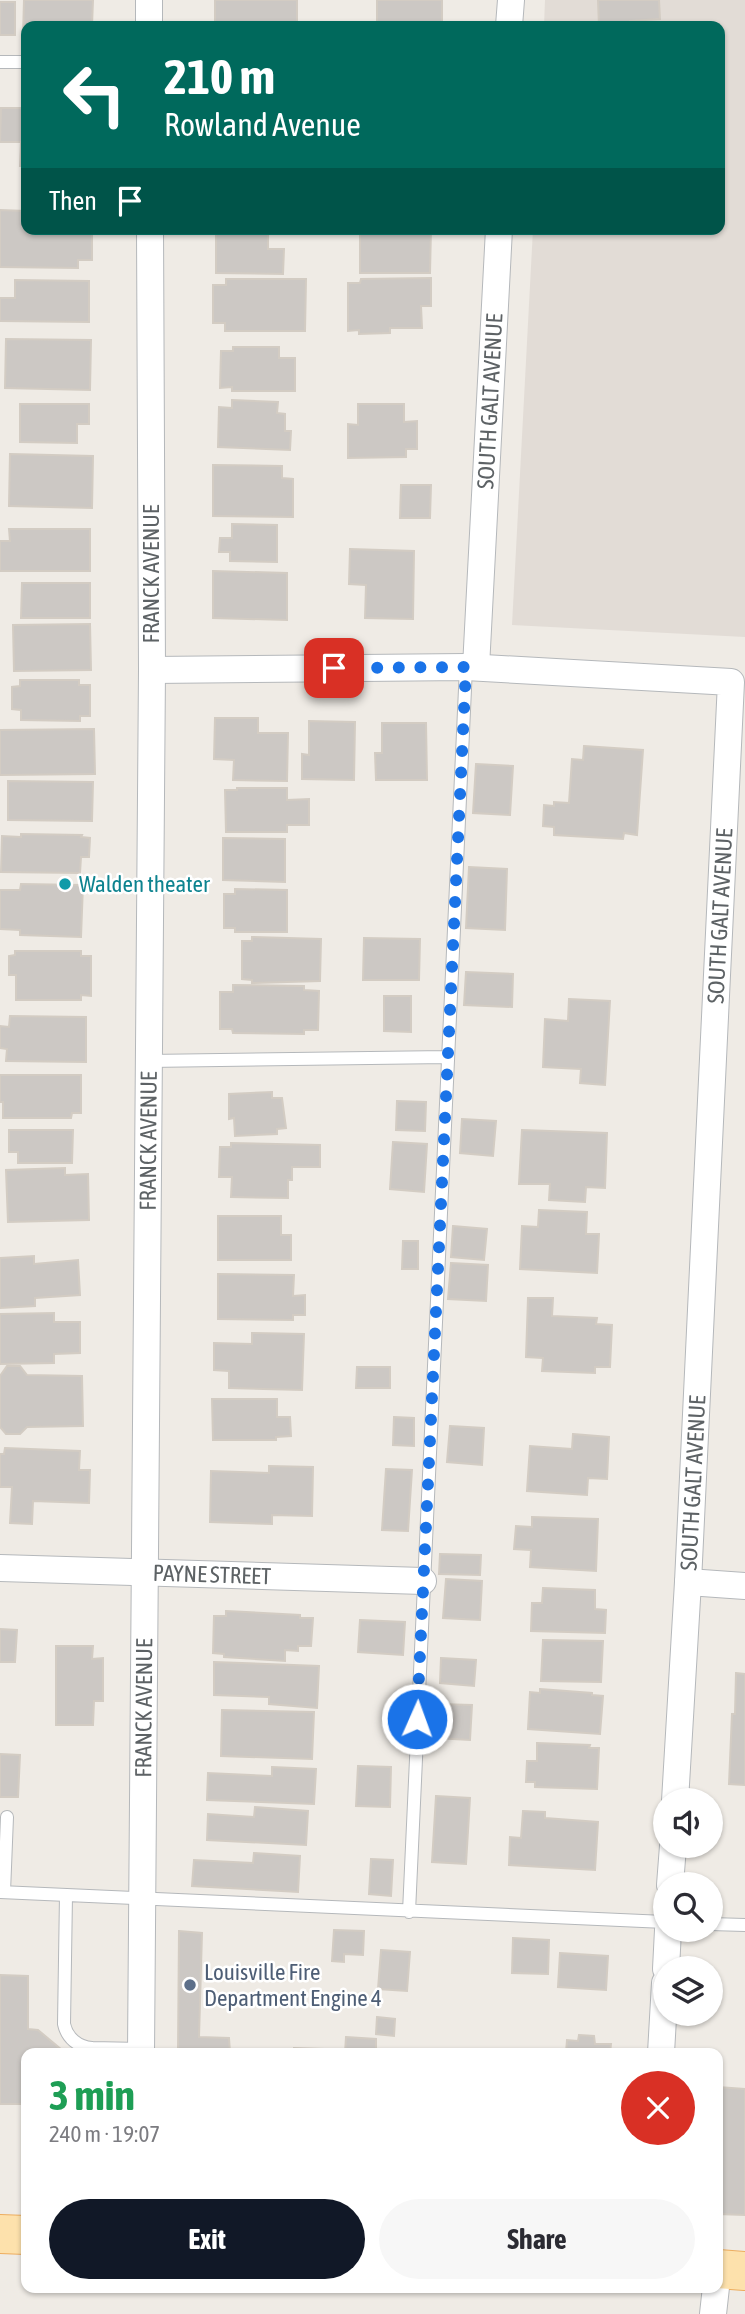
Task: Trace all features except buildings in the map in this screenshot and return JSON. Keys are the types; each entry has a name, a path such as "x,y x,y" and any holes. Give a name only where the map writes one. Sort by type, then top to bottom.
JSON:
{"main road":[{"path":"0,2234 21,2235"},
{"path":"723,2271 745,2271"}],"street":[{"path":"149,0 149,21"},
{"path":"509,21 511,0"},
{"name":"FRANCK AVENUE","path":"141,2048 152,670 150,235"},
{"name":"SOUTH GALT AVENUE","path":"499,235 471,667 731,682 677,1788"},
{"path":"152,670 471,667"},
{"name":"PAYNE STREET","path":"0,1568 423,1581"},
{"path":"688,1582 745,1586"},
{"path":"661,2048 663,2026"},
{"path":"713,2314 715,2293"}],"lane":[{"path":"0,62 21,62"},
{"path":"409,1912 447,1057 471,667"},
{"path":"148,1061 447,1057"},
{"path":"7,1817 2,1892 653,1922"},
{"path":"66,1895 65,2032 72,2040 86,2048"},
{"path":"723,1924 745,1925"}],"shaded area":[{"path":"545,0 745,0 745,637 512,625 533,235 725,235 725,21 544,21"}],"place":[{"name":"Walden theater","path":"65,884"},
{"name":"Louisville Fire Department Engine 4","path":"190,1985"}],"route":[{"path":"334,668 466,667 417,1719"}]}
